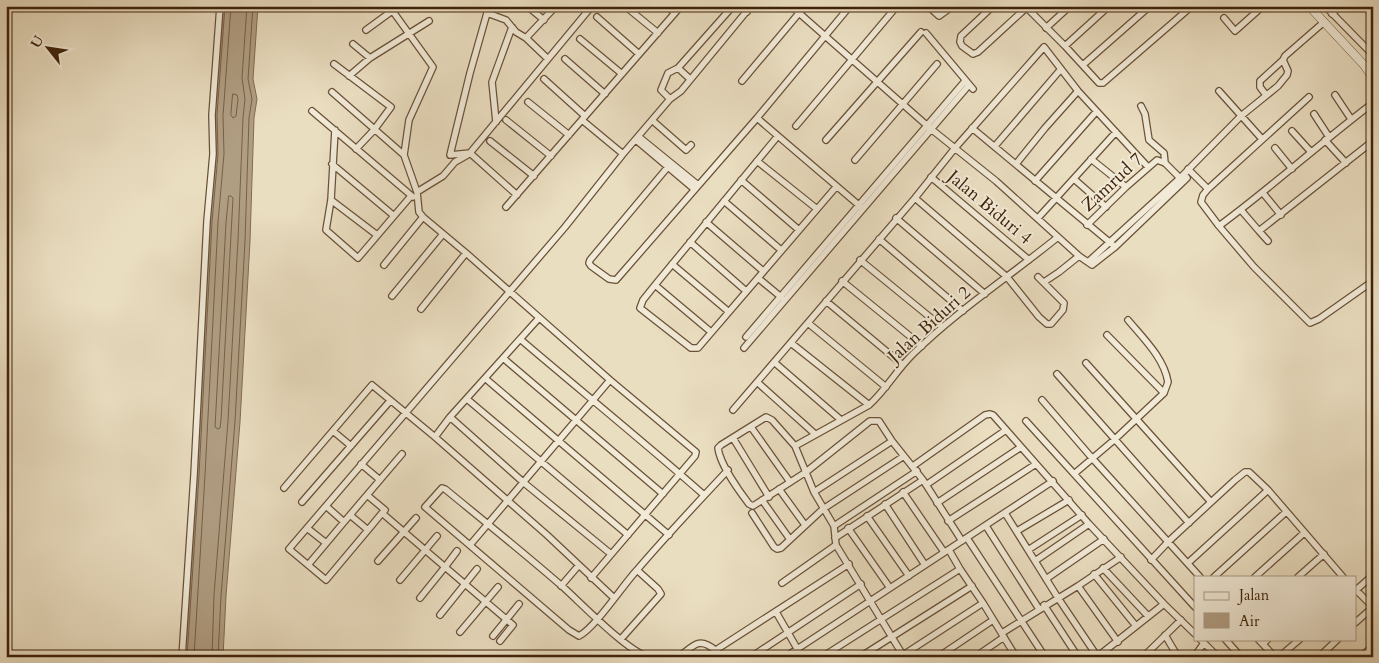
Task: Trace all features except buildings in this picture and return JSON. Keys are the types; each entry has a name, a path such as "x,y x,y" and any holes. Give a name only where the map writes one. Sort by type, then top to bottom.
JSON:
{"street":[{"path":"182,657 194,475 207,221 213,154 212,116 220,6"},
{"path":"487,6 450,155 470,153 517,195"},
{"path":"527,6 544,20"},
{"path":"526,38 556,6"},
{"path":"417,192 443,176 455,162 470,153 592,6"},
{"path":"625,6 658,33"},
{"path":"667,6 675,13"},
{"path":"506,207 680,6"},
{"path":"670,99 662,90 668,73 678,68 733,6"},
{"path":"367,495 385,510 326,580 289,549 564,227 623,154 670,99 681,91 749,9 740,6"},
{"path":"791,6 903,104 931,124 955,148 1088,262 1112,245 1241,116 1278,86 1288,71 1283,60"},
{"path":"742,80 805,6"},
{"path":"667,168 590,260 591,266 609,279 616,280 850,6"},
{"path":"796,126 897,6"},
{"path":"928,6 939,16 952,6"},
{"path":"993,6 961,36 960,42 962,46 972,54 978,52 1028,8 1084,64 1100,83 1103,83 1192,6"},
{"path":"1046,28 1070,6"},
{"path":"1066,46 1109,6"},
{"path":"1084,64 1150,6"},
{"path":"1224,18 1235,31 1263,6"},
{"path":"1309,6 1364,65 1373,78"},
{"path":"1266,95 1260,87 1260,81 1322,20 1329,9 1340,6"},
{"path":"366,30 391,8 433,67 409,120 404,155 417,192 417,200 423,217 610,380 696,452 695,456 646,515 591,578"},
{"path":"1329,9 1373,55"},
{"path":"486,13 506,20 548,59"},
{"path":"597,17 639,54"},
{"path":"349,76 370,58 429,21"},
{"path":"496,122 492,82 512,27"},
{"path":"746,337 768,316 931,124 969,85 923,33 826,140"},
{"path":"580,39 622,74"},
{"path":"353,44 370,58"},
{"path":"733,410 915,198 972,128 1044,47 1096,112 1148,167"},
{"path":"564,59 605,94"},
{"path":"1364,65 1373,59"},
{"path":"334,64 391,107 374,130 356,149"},
{"path":"855,160 937,64"},
{"path":"678,68 690,79"},
{"path":"995,146 1062,69"},
{"path":"544,79 623,154"},
{"path":"1016,164 1044,128 1078,91"},
{"path":"1219,91 1262,139"},
{"path":"332,92 404,155"},
{"path":"1335,95 1351,119"},
{"path":"1309,97 1208,189 1202,195 1201,202 1254,267 1310,323 1319,319 1373,281"},
{"path":"528,102 569,135"},
{"path":"1219,226 1263,193 1351,119 1373,103"},
{"path":"1141,106 1145,114 1149,140 1164,154 1165,163"},
{"path":"312,111 417,200"},
{"path":"1035,181 1096,112"},
{"path":"1314,114 1327,139 1346,163"},
{"path":"756,118 860,207"},
{"path":"506,120 551,156"},
{"path":"653,121 686,150 691,145"},
{"path":"972,128 1112,245"},
{"path":"335,130 331,200 326,230 358,258 411,196"},
{"path":"1292,131 1311,152"},
{"path":"1038,218 1116,132"},
{"path":"777,137 655,285 643,300 640,308 690,348 698,348 836,187"},
{"path":"638,138 696,187"},
{"path":"638,138 667,168 696,187"},
{"path":"490,141 534,176"},
{"path":"1259,231 1373,141"},
{"path":"1276,148 1292,169"},
{"path":"1091,159 1126,187"},
{"name":"Zamrud 7","path":"1087,225 1148,167 1159,160 1182,176"},
{"path":"757,161 817,208"},
{"path":"332,164 393,215"},
{"path":"1188,169 1208,189"},
{"name":"Jalan Biduri 4","path":"931,178 1029,260"},
{"path":"1074,179 1106,207"},
{"path":"741,180 799,230"},
{"path":"1263,193 1281,215"},
{"path":"915,198 1007,277 1039,317 1047,324 1050,324 1056,319 1064,306 1062,300 1038,277"},
{"path":"331,200 377,235"},
{"path":"724,201 782,250"},
{"path":"1240,210 1268,242"},
{"path":"384,265 423,217"},
{"path":"896,218 985,294"},
{"path":"706,222 763,271"},
{"path":"392,296 443,234"},
{"name":"Jalan Biduri 2","path":"795,446 869,405 878,397 903,365 942,327 1058,237"},
{"path":"879,239 963,311"},
{"path":"690,242 746,291"},
{"path":"421,309 466,253"},
{"path":"1044,282 1060,272 1079,256"},
{"path":"860,260 942,327"},
{"path":"744,348 781,297 815,261"},
{"path":"672,264 729,312"},
{"path":"758,278 781,297"},
{"path":"842,281 922,346"},
{"path":"655,285 711,332"},
{"path":"826,301 903,365"},
{"path":"435,437 450,417 539,318"},
{"path":"1074,474 1137,419 1164,392 1168,382 1152,348 1128,320"},
{"path":"808,323 886,387"},
{"path":"1107,335 1164,392"},
{"path":"520,339 704,495"},
{"path":"791,343 869,405"},
{"path":"503,358 663,494"},
{"path":"774,362 841,420"},
{"path":"1086,363 1211,502"},
{"path":"1057,374 1189,523"},
{"path":"486,379 669,535"},
{"path":"470,545 610,380"},
{"path":"757,382 815,434"},
{"path":"284,488 372,385 435,437 614,598"},
{"path":"468,399 628,535"},
{"path":"1042,400 1199,576"},
{"path":"302,502 390,401"},
{"path":"834,526 903,481 915,469 986,414 990,414 994,416 1053,481 1089,524 1194,633"},
{"path":"450,417 524,482 611,554"},
{"path":"984,603 902,656 861,584 836,545 834,526 814,492 806,472 795,446 766,417 718,448 728,470 748,504 753,506 806,472 870,421 876,420 881,422 892,441 915,469 948,521 964,539 1045,657"},
{"path":"1026,421 1194,606"},
{"path":"751,427 790,482"},
{"path":"835,538 885,504 924,482 1006,430"},
{"path":"333,431 350,446"},
{"path":"733,438 768,497"},
{"path":"814,492 892,441"},
{"path":"937,503 1021,447"},
{"path":"308,565 402,454"},
{"path":"752,513 774,547 780,548 823,509 904,456"},
{"path":"361,464 380,480"},
{"path":"948,521 1036,464"},
{"path":"648,657 639,655 598,618 561,586 443,488 425,507 530,594 569,630 579,636 598,618 637,570 728,470"},
{"path":"1151,560 1168,541 1211,502 1245,472 1249,472 1268,490 1324,554 1340,576"},
{"path":"903,481 906,491 984,603 1015,656"},
{"path":"785,657 1053,481"},
{"path":"779,489 805,525"},
{"path":"1188,563 1268,490"},
{"path":"762,500 790,538"},
{"path":"1018,531 1069,500"},
{"path":"885,504 925,565"},
{"path":"326,506 344,522"},
{"path":"1215,576 1286,512"},
{"path":"1005,513 1097,656 1118,642 1164,604"},
{"path":"382,514 513,625 500,641"},
{"path":"350,515 368,530"},
{"path":"1028,550 1082,515"},
{"path":"867,516 909,576"},
{"path":"378,561 416,518"},
{"path":"1035,561 1089,524"},
{"path":"986,526 1078,657"},
{"path":"307,528 326,543"},
{"path":"848,528 890,588"},
{"path":"1256,576 1304,533"},
{"path":"400,580 437,536"},
{"path":"1046,579 1104,539"},
{"path":"782,583 836,545"},
{"path":"420,598 457,551"},
{"path":"1299,576 1324,554"},
{"path":"976,657 1020,620 1078,586 1120,557"},
{"path":"705,657 849,564"},
{"path":"561,586 579,565"},
{"path":"1103,568 1148,616"},
{"path":"822,657 960,569"},
{"path":"440,615 478,570"},
{"path":"621,639 661,594 637,570"},
{"path":"1094,574 1136,626"},
{"path":"1356,622 1373,606 1356,590 1373,575"},
{"path":"751,657 861,584"},
{"path":"860,657 972,586"},
{"path":"1078,586 1118,642"},
{"path":"460,632 498,587"},
{"path":"493,636 519,604"},
{"path":"776,612 802,657"},
{"path":"938,657 993,620"},
{"path":"1143,657 1151,654 1181,620"},
{"path":"1165,636 1178,657"},
{"path":"1226,640 1241,657"},
{"path":"1259,640 1275,657"},
{"path":"1263,644 1267,640"},
{"path":"1280,657 1299,640"},
{"path":"1319,657 1337,640"},
{"path":"1194,657 1202,641 1218,657"},
{"path":"679,657 699,643 704,642 715,650"},
{"path":"1361,657 1373,646"},
{"path":"1203,657 1207,654 1211,657"}],"water":[{"path":"220,6 258,6 253,79 257,99 254,118 250,241 240,422 223,657 182,657"}]}
